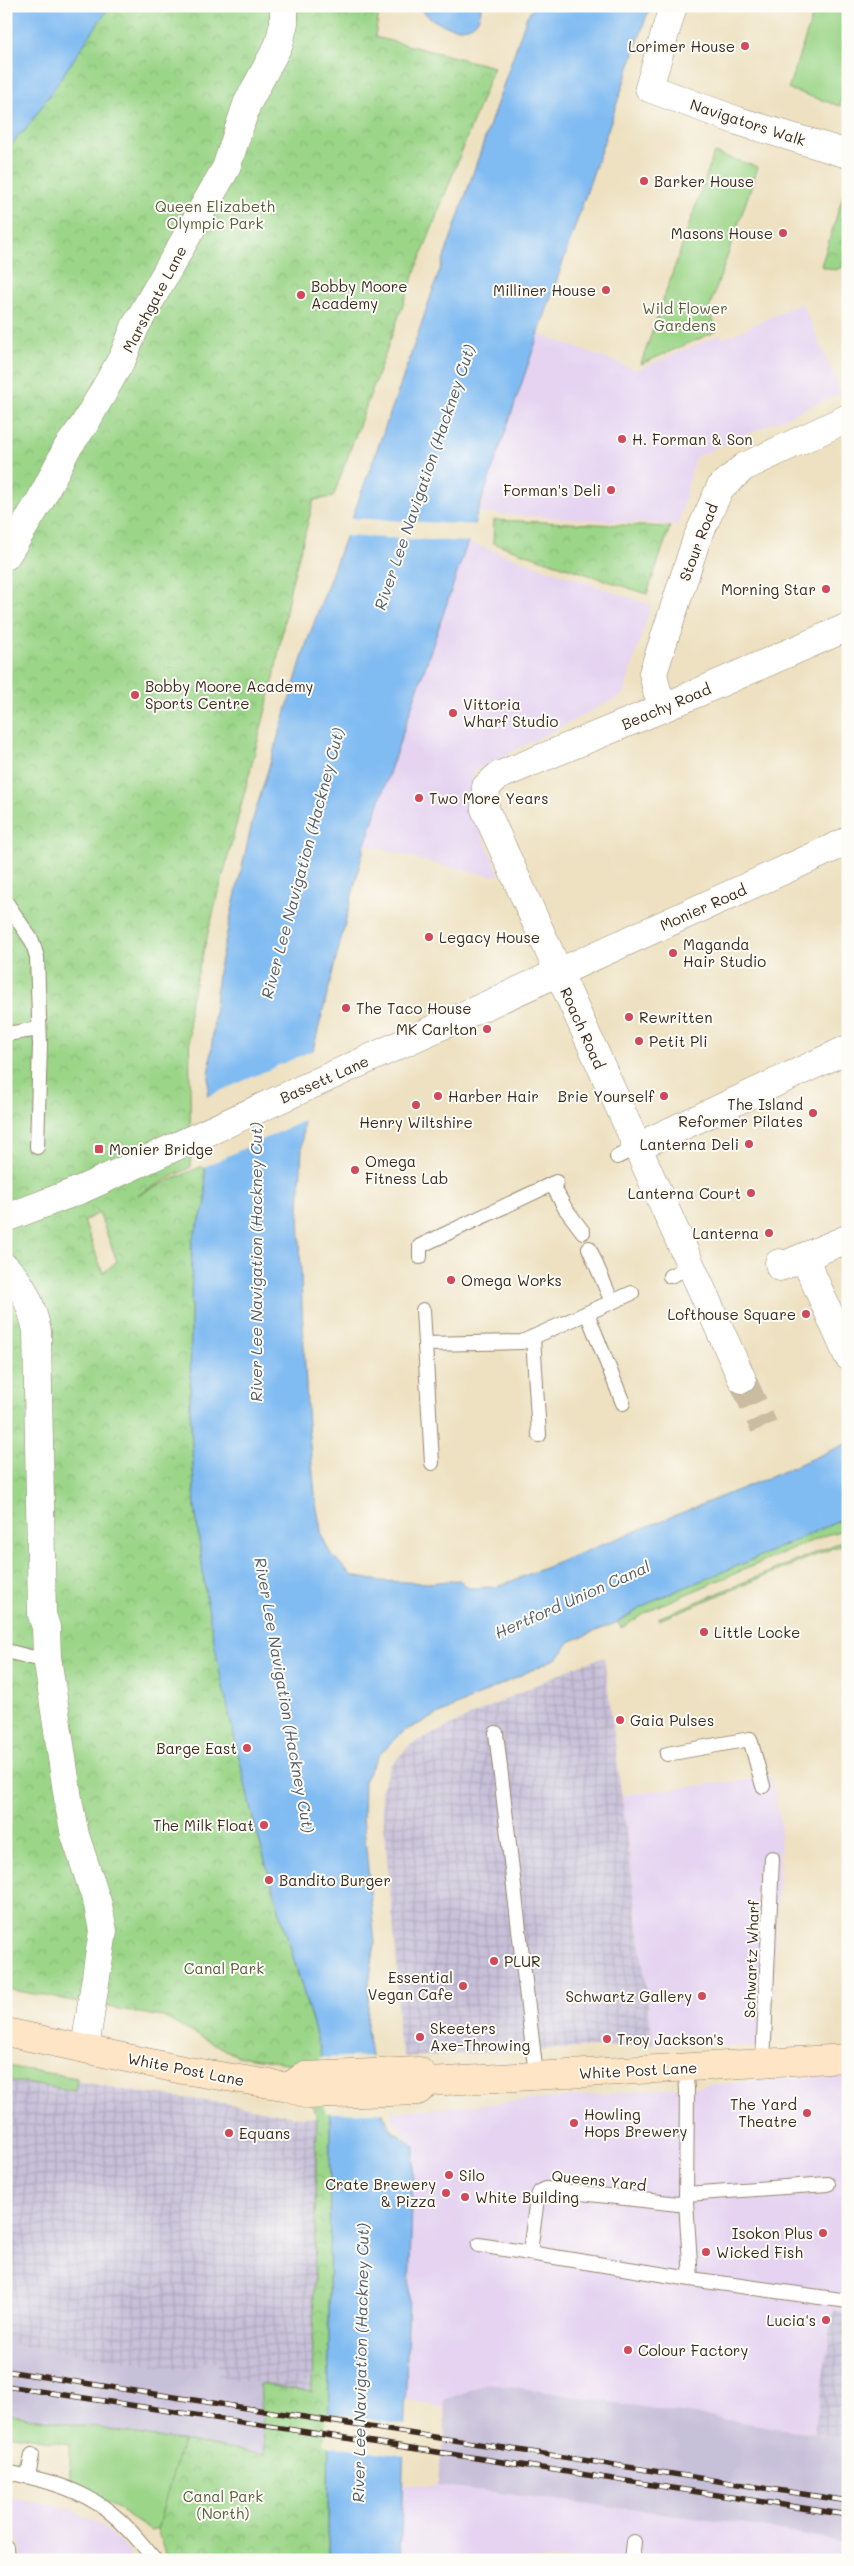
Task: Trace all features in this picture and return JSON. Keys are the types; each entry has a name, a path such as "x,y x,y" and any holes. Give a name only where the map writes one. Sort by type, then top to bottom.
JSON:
{"street":[{"name":"Marshgate Lane","path":"6,556 40,501 67,448 84,425 123,357 135,328 226,168 247,104 279,44 284,23 284,6"},
{"name":"Navigators Walk","path":"673,6 649,88 738,121 848,154"},
{"name":"Stour Road","path":"665,708 657,691 653,673 696,541 720,488 744,467 848,418"},
{"name":"Beachy Road","path":"486,787 498,776 665,708 848,627"},
{"name":"Roach Road","path":"486,787 484,809 558,972 627,1152 681,1271 742,1379"},
{"name":"Monier Road","path":"558,972 848,841"},
{"name":"Bassett Lane","path":"6,1218 80,1190 558,972"},
{"path":"627,1152 848,1050"},
{"path":"847,1238 791,1260 848,1356"},
{"path":"6,1268 24,1291 33,1310 37,1331 42,1615 46,1627 47,1657 75,1834 98,1905 103,1931 84,2048"},
{"name":"White Post Lane","path":"6,2032 183,2070 300,2086 382,2083 418,2092 429,2082 848,2058"}],"lane":[{"path":"6,902 32,941 37,957 39,1029 37,1147"},
{"path":"6,1034 39,1029"},
{"path":"420,1257 420,1246 554,1183 565,1208 583,1232"},
{"path":"589,1248 612,1302"},
{"path":"425,1344 522,1342 632,1293"},
{"path":"423,1310 432,1463"},
{"path":"588,1313 623,1403"},
{"path":"533,1337 539,1435"},
{"path":"6,1651 34,1658 47,1657"},
{"path":"496,1733 536,2075"},
{"path":"667,1754 750,1739 763,1786"},
{"name":"Schwartz Wharf","path":"763,2062 772,1858"},
{"path":"685,2067 687,2089 686,2198 691,2279"},
{"path":"686,2198 828,2184"},
{"name":"Queens Yard","path":"530,2252 537,2198 540,2192 546,2189 678,2204 686,2198"},
{"path":"479,2245 691,2279 848,2300"},
{"path":"28,2476 32,2456"},
{"path":"6,2472 28,2476 57,2485 98,2503 139,2540 155,2560"},
{"path":"632,2560 634,2542"},
{"path":"6,2548 7,2560"}],"shaded area":[{"name":"H. Forman & Son","path":"802,303 841,393 695,457 678,525 480,513 489,480 539,334 637,370 721,334 723,339"},
{"path":"468,542 651,605 623,695 472,772 470,809 500,874 492,876 439,865 365,844"},
{"path":"604,1657 653,2044 405,2057 398,2036 397,1964 381,1790 391,1765 410,1745 574,1667"},
{"path":"771,1777 781,1826 770,2047 653,2044 622,1795"},
{"path":"848,2073 848,2313 834,2310 814,2433 727,2421 444,2400 443,2409 404,2398 414,2146 392,2120 391,2112"},
{"path":"6,2080 75,2091 77,2081 136,2092 224,2103 299,2117 317,2117 312,2393 217,2377 217,2363 206,2362 188,2370 6,2344"},
{"path":"834,2310 848,2313 848,2439 814,2433"},
{"path":"6,2344 188,2370 206,2362 217,2363 217,2377 260,2384 265,2455 6,2414"},
{"path":"489,2383 848,2439 848,2544 740,2523 437,2485 445,2431 444,2400"},
{"path":"401,2485 437,2485 740,2523 848,2544 848,2560 400,2560"},
{"path":"6,2496 71,2509 97,2522 121,2543 133,2560 21,2560 21,2546 6,2517"}],"green space":[{"name":"Queen Elizabeth Olympic Park","path":"6,6 380,6 375,37 494,67 412,280 333,497 314,500 290,589 274,678 189,1007 191,1167 137,1195 205,1165 206,1203 192,1241 190,1407 195,1507 206,1597 253,1819 320,2049 330,2118 328,2560 167,2560 157,2529 182,2441 265,2455 260,2384 312,2392 317,2117 293,2064 237,2056 163,2017 6,1989","holes":["99,1213 117,1261 103,1273 84,1221"]},
{"path":"816,6 848,6 848,70 840,106 788,89"},
{"name":"Wild Flower Gardens","path":"714,153 758,167 709,309 717,331 641,364"},
{"path":"847,183 848,265 835,270 821,266"},
{"path":"494,520 670,527 647,594 493,543"},
{"path":"848,1517 848,1529 826,1535 656,1607 621,1628 618,1622 654,1600"},
{"path":"848,1539 848,1544 833,1548 659,1620 658,1618"},
{"path":"6,2066 77,2078 75,2091 6,2080"},
{"path":"6,2414 211,2446 163,2508 157,2529 151,2531 70,2478 70,2444 6,2434"}],"water":[{"path":"6,6 110,6 25,131 19,134 6,154"},
{"path":"419,6 481,6 481,8 478,19 472,25 464,28 454,28 433,20"},
{"path":"535,6 650,6 365,844 305,1082 299,1209 302,1307 308,1426 316,1503 322,1536 330,1553 352,1576 379,1581 428,1583 459,1580 469,1588 497,1587 770,1477 848,1443 848,1517 654,1600 618,1622 569,1642 559,1657 404,1731 378,1756 364,1781 363,1817 375,1943 369,1983 367,2029 382,2113 393,2131 414,2146 400,2560 328,2560 330,2118 320,2049 253,1819 220,1674 206,1597 195,1507 190,1407 192,1241 206,1203 204,1136 218,972 253,819 307,642 399,389 527,16"}],"pier":[{"path":"349,518 477,525 471,542 343,536"},
{"path":"316,1049 308,1082 305,1120 202,1168 201,1136 204,1098"},
{"path":"373,2056 384,2112 326,2113 319,2058"},
{"path":"325,2412 406,2425 405,2456 325,2445"}],"tunnel":[{"path":"742,1379 764,1427"}],"railway":[{"path":"6,2371 848,2501"},
{"path":"6,2386 848,2515"}],"place":[{"name":"Lorimer House","path":"745,46"},
{"name":"Barker House","path":"644,181"},
{"name":"Masons House","path":"783,233"},
{"name":"Milliner House","path":"606,290"},
{"name":"Bobby Moore Academy","path":"301,295"},
{"name":"H. Forman & Son","path":"622,439"},
{"name":"Forman's Deli","path":"611,490"},
{"name":"Morning Star","path":"826,589"},
{"name":"Bobby Moore Academy Sports Centre","path":"135,695"},
{"name":"Vittoria Wharf Studio","path":"453,713"},
{"name":"Two More Years","path":"419,798"},
{"name":"Legacy House","path":"429,937"},
{"name":"Maganda Hair Studio","path":"673,953"},
{"name":"The Taco House","path":"346,1008"},
{"name":"Rewritten","path":"629,1017"},
{"name":"MK Carlton","path":"487,1029"},
{"name":"Petit Pli","path":"639,1041"},
{"name":"Harber Hair","path":"438,1096"},
{"name":"Brie Yourself","path":"664,1096"},
{"name":"Henry Wiltshire","path":"416,1105"},
{"name":"The Island Reformer Pilates","path":"813,1113"},
{"name":"Lanterna Deli","path":"749,1144"},
{"name":"Monier Bridge","path":"99,1149"},
{"name":"Omega Fitness Lab","path":"355,1170"},
{"name":"Lanterna Court","path":"751,1193"},
{"name":"Lanterna","path":"769,1233"},
{"name":"Omega Works","path":"451,1280"},
{"name":"Lofthouse Square","path":"806,1314"},
{"name":"Little Locke","path":"704,1632"},
{"name":"Gaia Pulses","path":"620,1720"},
{"name":"Barge East","path":"247,1748"},
{"name":"The Milk Float","path":"264,1825"},
{"name":"Bandito Burger","path":"269,1880"},
{"name":"PLUR","path":"494,1961"},
{"name":"Essential Vegan Cafe","path":"463,1986"},
{"name":"Schwartz Gallery","path":"702,1996"},
{"name":"Skeeters Axe-Throwing","path":"420,2037"},
{"name":"Troy Jackson's","path":"607,2039"},
{"name":"The Yard Theatre","path":"807,2113"},
{"name":"Howling Hops Brewery","path":"574,2123"},
{"name":"Equans","path":"229,2133"},
{"name":"Silo","path":"449,2175"},
{"name":"Crate Brewery & Pizza","path":"446,2193"},
{"name":"White Building","path":"465,2197"},
{"name":"Isokon Plus","path":"823,2233"},
{"name":"Wicked Fish","path":"706,2252"},
{"name":"Lucia's","path":"826,2320"},
{"name":"Colour Factory","path":"628,2350"}],"water label":[{"name":"River Lee Navigation (Hackney Cut)","path":"424,477"},
{"name":"River Lee Navigation (Hackney Cut)","path":"302,863"},
{"name":"River Lee Navigation (Hackney Cut)","path":"255,1262"},
{"name":"Hertford Union Canal","path":"572,1599"},
{"name":"River Lee Navigation (Hackney Cut)","path":"285,1695"},
{"name":"River Lee Navigation (Hackney Cut)","path":"360,2363"}],"park label":[{"name":"Canal Park","path":"224,1968"},
{"name":"Canal Park (North)","path":"223,2504"}]}
